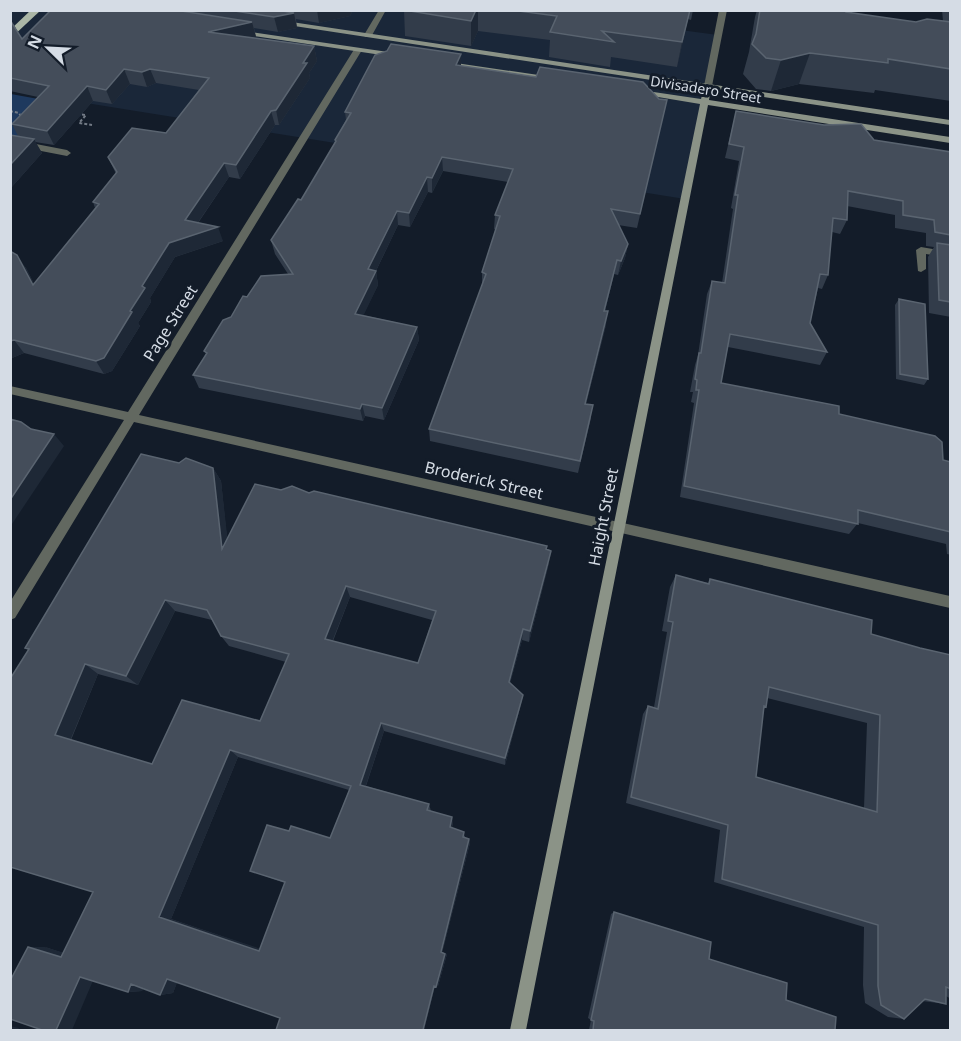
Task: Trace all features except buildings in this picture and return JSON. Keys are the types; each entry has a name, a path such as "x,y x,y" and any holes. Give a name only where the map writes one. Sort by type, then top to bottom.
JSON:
{"main road":[{"path":"10,36 37,10"},
{"name":"Divisadero Street","path":"270,21 951,122"},
{"path":"236,31 409,57"},
{"path":"433,61 563,81"},
{"name":"Haight Street","path":"518,1030 708,86"},
{"name":"Divisadero Street","path":"634,92 951,140"}],"street":[{"path":"368,35 383,10"},
{"name":"Haight Street","path":"708,86 723,10"},
{"name":"Page Street","path":"10,614 358,50"},
{"path":"10,142 67,153"},
{"path":"921,269 921,250 951,255"},
{"name":"Broderick Street","path":"10,390 951,602"}],"path":[{"path":"10,111 21,117 29,113"},
{"path":"73,113 86,115 79,123 92,125"}],"shaded area":[{"path":"530,10 718,35 685,199 11,91 10,11"},
{"path":"11,94 66,104 73,109 84,111 80,116 18,141 11,139"}]}
